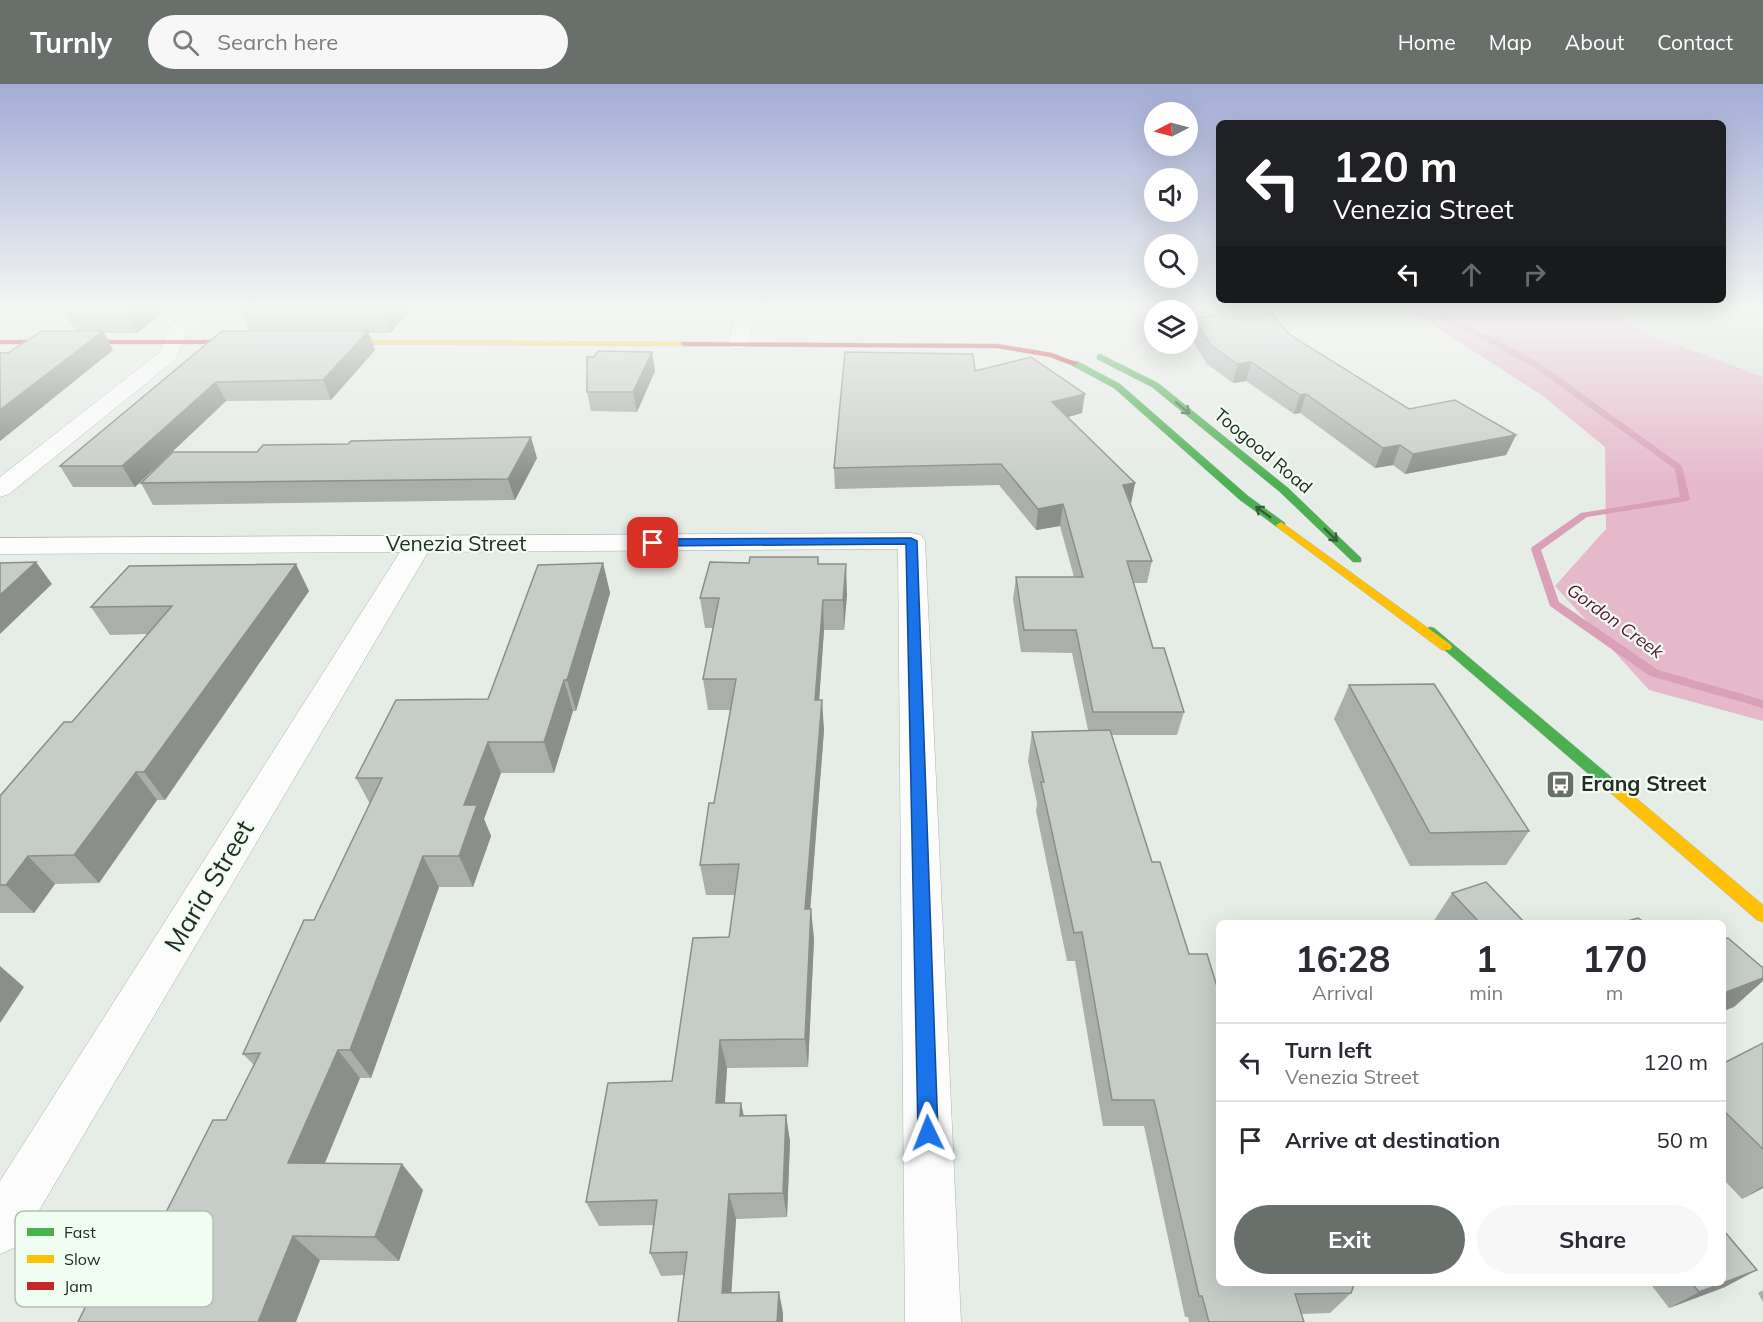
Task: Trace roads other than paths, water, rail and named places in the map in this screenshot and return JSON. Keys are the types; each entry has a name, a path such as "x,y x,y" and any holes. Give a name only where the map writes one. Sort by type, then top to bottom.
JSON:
{"street":[{"path":"0,489 154,367"},
{"name":"Toogood Road","path":"1081,367 1117,386 1244,498 1446,646"},
{"name":"Toogood Road","path":"1122,367 1155,385 1284,490 1446,646 1763,915"},
{"name":"Venezia Street","path":"0,546 911,541 933,1322"},
{"name":"Maria Street","path":"0,1228 418,544"},
{"path":"1617,792 1763,896"}],"waterway":[{"name":"Gordon Creek","path":"1539,367 1679,468 1685,499 1584,515 1536,549 1554,604 1654,673 1763,704"}],"place":[{"name":"Erang Street","path":"1560,784"}]}
